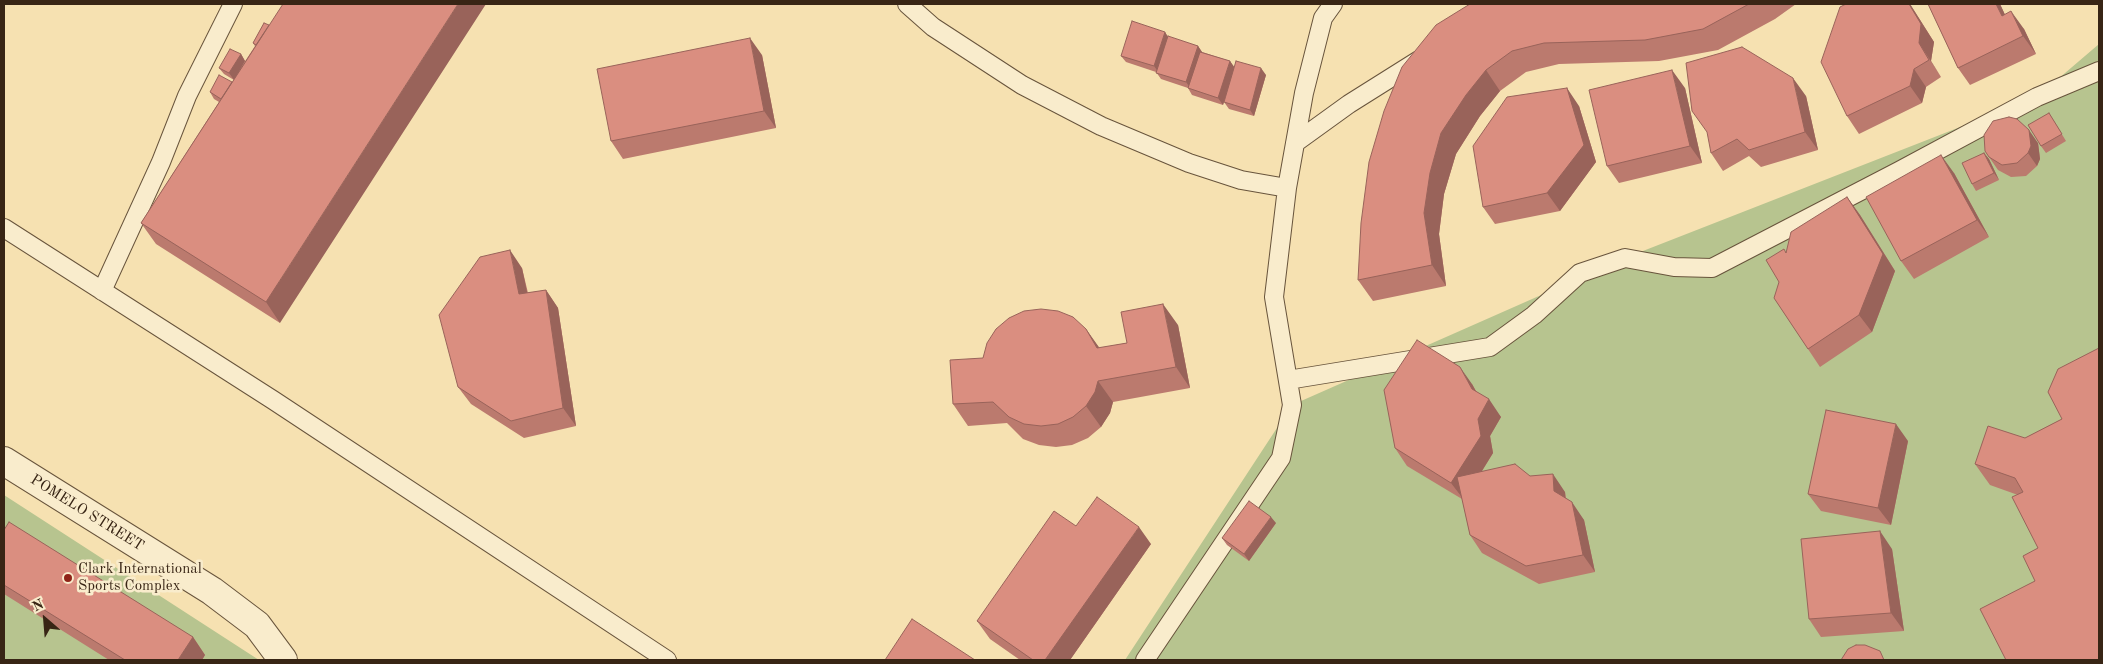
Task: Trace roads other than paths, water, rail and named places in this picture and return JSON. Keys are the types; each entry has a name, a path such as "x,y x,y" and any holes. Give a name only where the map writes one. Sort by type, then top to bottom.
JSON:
{"street":[{"name":"POMELO STREET","path":"4,462 212,591 257,624 283,660"}],"lane":[{"path":"102,292 162,162 187,96 233,4"},
{"path":"906,4 933,27 1022,85 1101,126 1189,163 1241,180 1287,188"},
{"path":"1145,660 1281,458 1292,405 1274,297 1287,188 1304,92 1324,18 1334,4"},
{"path":"1295,143 1349,104 1434,51"},
{"path":"1288,380 1490,347 1534,315 1580,273 1625,258 1674,267 1712,268 1900,171 2037,97 2099,71"},
{"path":"4,228 281,405 667,660"}],"place":[{"name":"Clark International Sports Complex","path":"68,578"}]}
